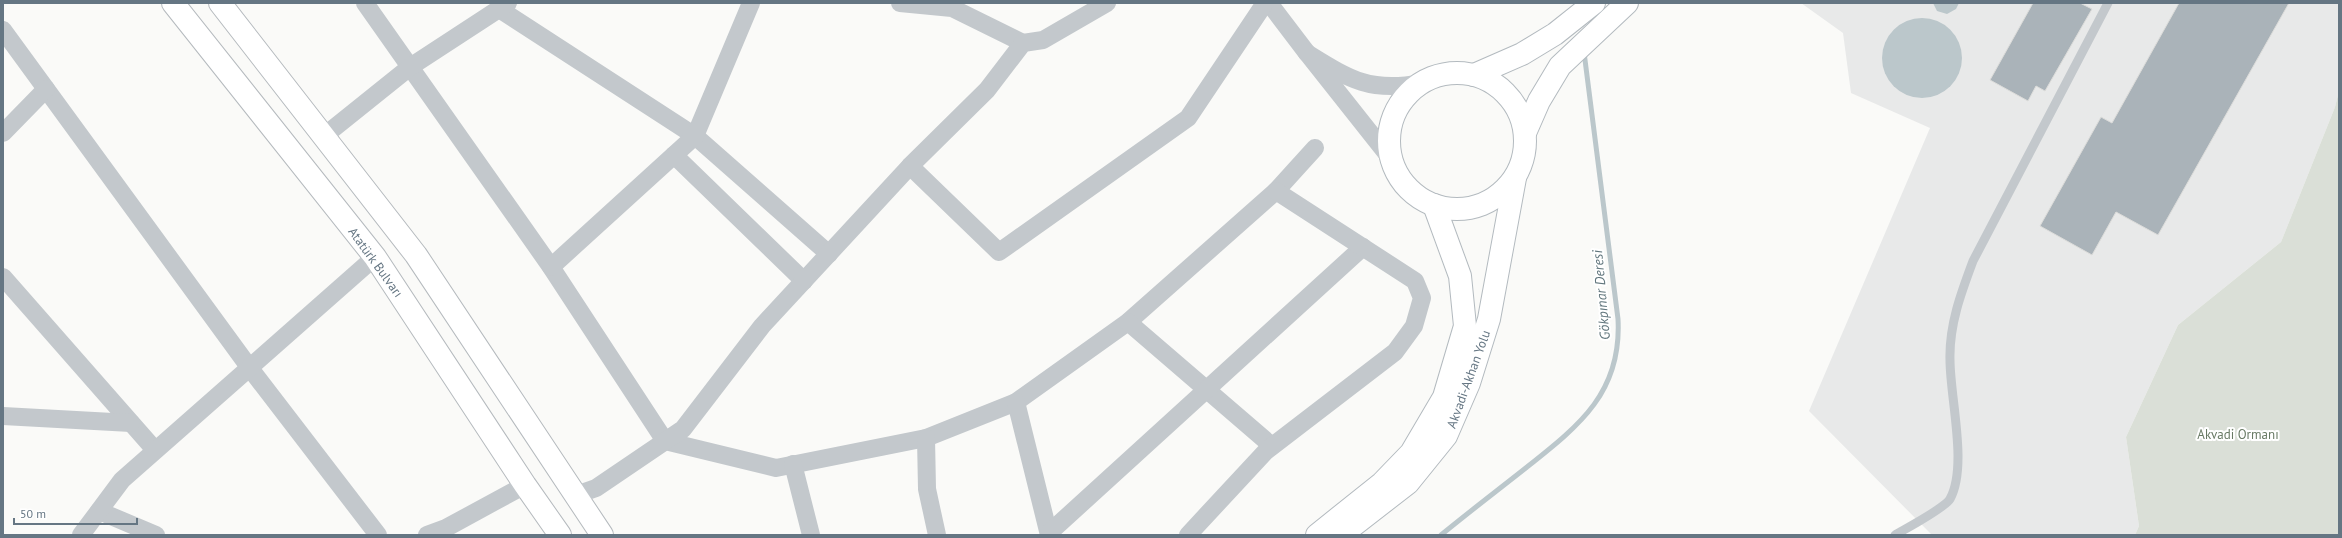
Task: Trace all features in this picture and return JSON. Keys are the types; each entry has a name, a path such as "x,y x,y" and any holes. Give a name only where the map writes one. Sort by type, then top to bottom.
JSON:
{"main road":[{"name":"Atatürk Bulvarı","path":"173,3 375,257 525,485 560,535"},
{"path":"220,3 416,254 602,535"},
{"path":"1474,75 1522,54 1555,34 1594,3"},
{"path":"1525,133 1539,101 1560,66 1627,3"},
{"path":"1463,73 1474,75 1484,78 1504,91 1518,110 1525,133 1524,156 1515,178 1498,195 1477,206 1456,209 1434,205 1415,194 1400,178 1391,158 1389,137 1393,116 1405,97 1421,82 1441,74 1463,73"},
{"name":"Akvadi-Akhan Yolu","path":"1341,535 1408,483 1446,436 1469,383 1489,319 1515,178"},
{"name":"Akvadi-Akhan Yolu","path":"1317,535 1382,482 1411,453 1444,397 1465,326 1460,276 1434,205"}],"street":[{"path":"365,3 550,267 665,441 776,468 926,438 1016,402 1128,322 1276,191 1315,148"},
{"path":"550,267 695,136 751,3"},
{"path":"900,3 952,8 1023,43 1043,40 1107,3"},
{"path":"910,166 999,252 1188,118 1265,3"},
{"path":"1269,3 1391,158"},
{"path":"324,136 410,67 503,6 695,136 829,254"},
{"path":"3,30 249,367 378,535"},
{"path":"576,495 596,488 683,429 762,326 910,166 987,90 1023,43"},
{"path":"1307,53 1345,76 1372,85 1397,87 1421,82"},
{"path":"3,134 46,90"},
{"path":"674,155 804,281"},
{"path":"1188,535 1272,446 1395,352 1414,326 1422,298 1415,281 1276,191"},
{"path":"1016,402 1049,534 1363,247"},
{"path":"81,535 122,480 375,257"},
{"path":"3,277 155,450"},
{"path":"1128,322 1272,446"},
{"path":"3,416 131,423"},
{"path":"926,438 927,489 937,535"},
{"path":"793,464 811,535"},
{"path":"427,535 446,528 525,485"},
{"path":"99,511 156,535"}],"lane":[{"path":"1894,535 1950,501 1956,485 1958,463 1950,360 1951,331 1959,298 1973,261 2108,3"}],"shaded area":[{"path":"1801,3 2339,3 2339,91 2335,107 2281,242 2178,325 2126,437 2139,526 2135,535 1932,535 1809,411 1930,128 1851,93 1843,33"},
{"path":"1933,3 1959,3 1956,9 1947,14 1937,11"},
{"path":"1922,18 1937,21 1950,30 1959,43 1962,58 1959,73 1950,86 1937,95 1922,98 1907,95 1894,86 1885,73 1882,58 1885,43 1894,30 1907,21"}],"green space":[{"name":"Akvadi Ormanı","path":"2339,91 2339,535 2135,535 2139,526 2126,437 2178,325 2281,242 2335,107"}],"building":[{"path":"2033,3 2080,3 2092,9 2045,91 2036,86 2028,101 1990,80"},
{"path":"2179,3 2289,3 2158,235 2116,212 2092,255 2040,226 2101,117 2112,123"}],"waterway":[{"name":"Gökpınar Deresi","path":"1441,535 1546,452 1580,421 1594,405 1605,387 1613,367 1617,345 1618,319 1584,52"}]}
